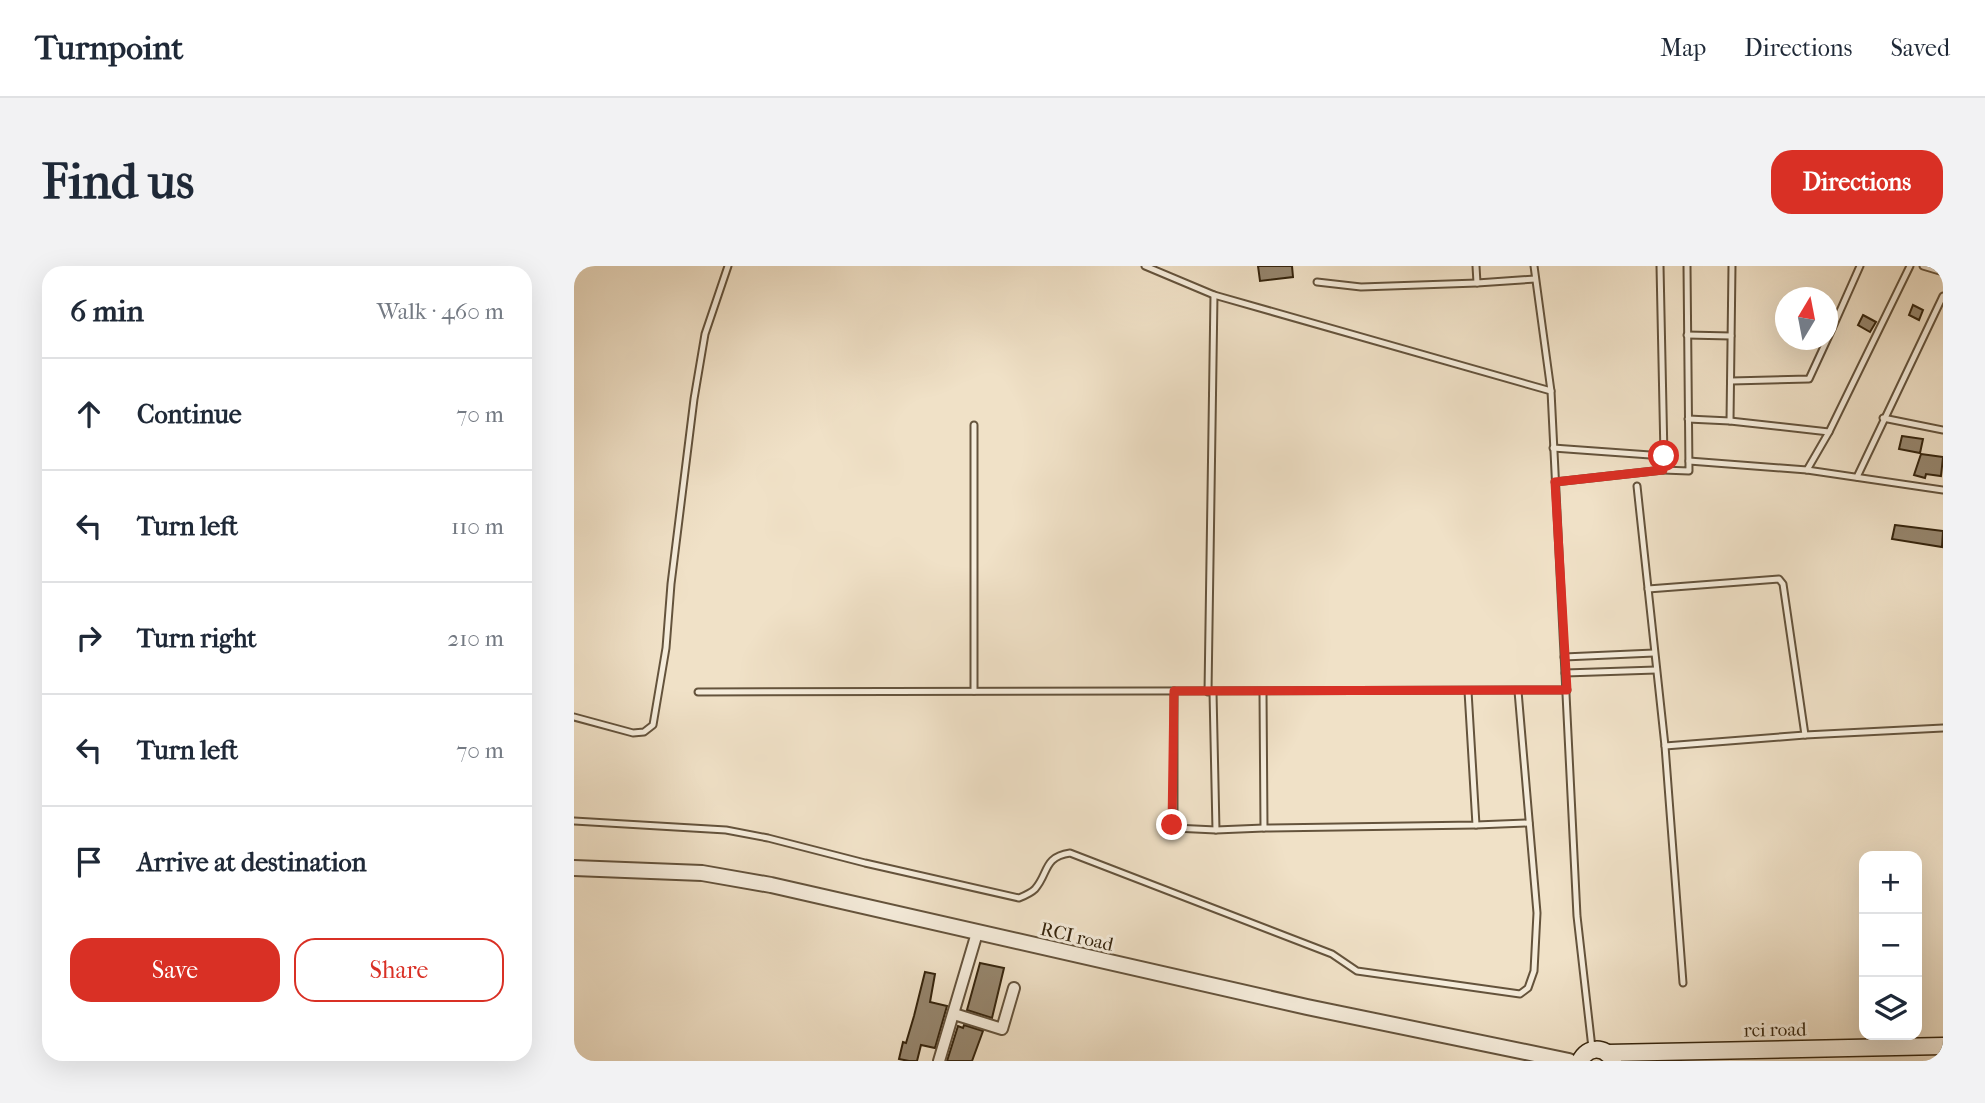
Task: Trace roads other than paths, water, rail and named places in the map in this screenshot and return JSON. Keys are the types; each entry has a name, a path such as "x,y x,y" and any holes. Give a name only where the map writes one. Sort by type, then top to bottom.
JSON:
{"main road":[{"name":"rci road","path":"1605,1054 1943,1046"},
{"path":"1580,1061 1587,1052 1605,1054"}],"street":[{"name":"RCI road","path":"574,868 702,873 771,885 1294,1004 1569,1061"},
{"path":"939,1061 977,933"},
{"path":"954,1014 1002,1029 1014,988"}],"lane":[{"path":"574,717 633,733 644,732 653,724 666,649 694,400 705,334 728,266"},
{"path":"1145,266 1214,295 1551,391"},
{"path":"1476,266 1478,283"},
{"path":"1534,266 1551,391 1577,916 1605,1054"},
{"path":"1660,266 1663,470"},
{"path":"1555,482 1663,470 1689,471 1687,266"},
{"path":"1730,421 1732,266"},
{"path":"1838,315 1860,266"},
{"path":"1807,470 1829,432 1910,266"},
{"path":"1923,266 1943,272"},
{"path":"1317,282 1361,287 1535,279"},
{"path":"1214,295 1210,692 1216,830"},
{"path":"1857,477 1943,296"},
{"path":"1687,335 1731,336"},
{"path":"1731,381 1809,379 1822,350"},
{"path":"1883,418 1943,430"},
{"path":"1688,419 1829,432"},
{"path":"974,425 974,691"},
{"path":"1553,448 1664,456"},
{"path":"1689,461 1807,470 1943,490"},
{"path":"1637,486 1665,746 1683,983"},
{"path":"1648,589 1779,579 1783,584 1805,735"},
{"path":"1564,657 1654,653"},
{"path":"1565,673 1656,670"},
{"path":"698,692 1567,690"},
{"path":"1174,691 1172,825 1177,830 1529,823"},
{"path":"1468,691 1476,825"},
{"path":"574,821 726,830 1019,898 1034,891 1051,860 1060,854 1070,853 1332,954 1357,971 1520,994 1528,988 1534,971 1537,913 1518,691"},
{"path":"1263,692 1264,828"},
{"path":"1665,746 1943,728"}]}
